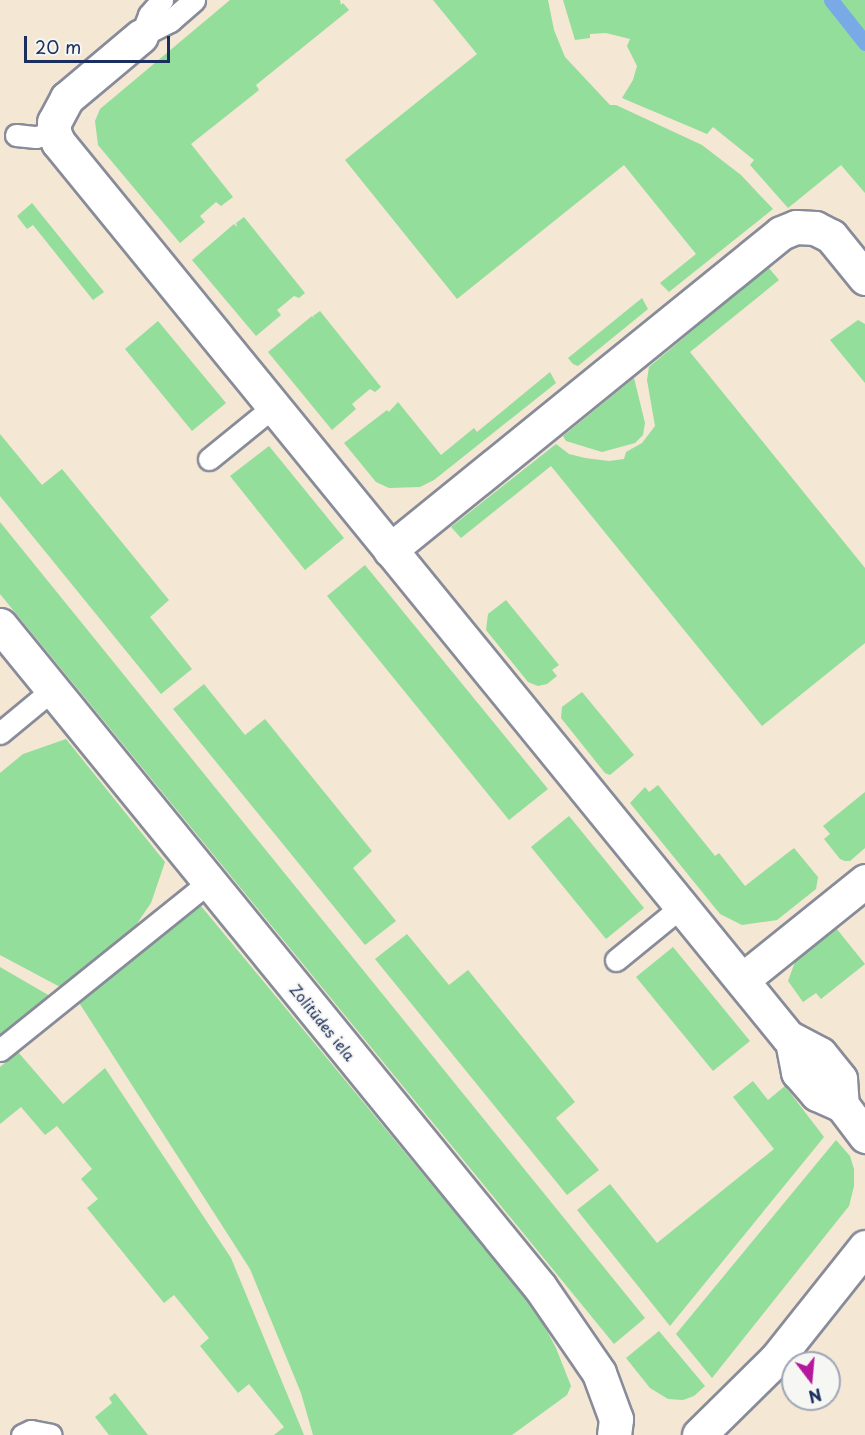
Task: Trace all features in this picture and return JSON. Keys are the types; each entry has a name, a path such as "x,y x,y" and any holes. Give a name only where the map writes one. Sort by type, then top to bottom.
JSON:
{"street":[{"path":"141,36 67,98 54,122 54,132 71,160 792,1041 820,1054 840,1079 842,1105 865,1136"},
{"path":"390,550 781,233 796,227 815,228 831,236 865,278"},
{"name":"Zolitūdes iela","path":"0,625 540,1287 599,1373 615,1419 614,1435"},
{"path":"742,980 865,881"},
{"path":"699,1435 776,1359 865,1247"}],"lane":[{"path":"141,36 149,15 162,0"},
{"path":"141,36 170,21 194,0"},
{"path":"16,135 36,137 54,132"},
{"path":"209,459 273,407"},
{"path":"0,733 52,690"},
{"path":"0,1050 209,882"},
{"path":"616,960 682,906"},
{"path":"22,1435 32,1431 51,1435"}],"green space":[{"path":"230,0 340,0 341,5 343,3 349,10 256,85 259,90 191,144 233,197 221,206 216,202 200,216 205,222 180,243 98,145 95,121 100,109"},
{"path":"433,0 548,0 554,30 565,57 610,105 616,105 702,145 741,175 773,209 669,292 660,283 696,254 624,165 457,299 345,160 477,54"},
{"path":"563,0 865,0 865,193 841,165 788,208 750,165 754,160 713,127 707,134 622,98 633,80 637,66 627,46 630,39 606,33 590,34 590,38 575,40"},
{"path":"32,203 104,292 93,300 33,225 27,229 17,216"},
{"path":"244,217 305,293 299,298 294,296 277,310 281,315 256,336 192,260 234,224 237,227 236,223"},
{"path":"768,267 779,280 690,352 865,568 865,643 762,726 551,466 461,538 451,527 556,444 569,454 585,458 609,461 624,459 626,452 642,443 655,426 647,380 649,367"},
{"path":"642,298 648,309 578,366 573,364 568,358"},
{"path":"320,311 381,387 375,392 370,389 352,404 356,409 332,430 268,352 312,316 315,319 313,316"},
{"path":"858,320 865,324 865,383 830,340"},
{"path":"158,321 226,403 192,431 125,349"},
{"path":"550,372 556,383 434,480 420,487 389,488 376,482 344,443 387,410 389,412 398,402 441,455 474,428 477,432"},
{"path":"634,378 645,423 643,435 635,443 602,452 566,441 563,436"},
{"path":"0,434 42,485 62,469 169,600 150,617 192,669 161,694 0,496"},
{"path":"269,446 344,538 305,570 230,476"},
{"path":"0,522 645,1318 614,1344 0,594"},
{"path":"365,565 548,789 509,820 327,596"},
{"path":"506,600 559,665 552,670 557,676 547,684 538,686 528,682 486,630 488,614"},
{"path":"204,684 245,735 265,719 372,851 353,868 396,921 365,945 173,709"},
{"path":"582,692 634,755 610,775 605,773 561,718 562,707"},
{"path":"66,739 165,862 151,903 125,941 62,988 0,955 0,773 23,754"},
{"path":"658,785 715,856 719,853 745,886 794,848 818,877 816,889 777,920 742,925 720,914 630,803 645,787 649,792"},
{"path":"865,792 865,848 850,861 845,861 840,859 824,839 830,834 823,826"},
{"path":"569,816 644,908 606,939 531,847"},
{"path":"201,906 537,1312 556,1348 571,1386 567,1395 512,1435 313,1435 301,1393 250,1269 78,1001"},
{"path":"836,928 865,964 821,999 816,993 803,1002 788,981 796,959"},
{"path":"407,934 449,985 468,970 575,1102 556,1118 599,1170 567,1195 375,959"},
{"path":"673,947 750,1041 713,1071 636,977"},
{"path":"0,967 50,996 0,1037"},
{"path":"18,1052 63,1104 105,1068 231,1258 304,1435 274,1435 284,1427 249,1384 238,1393 200,1346 209,1338 174,1295 164,1303 87,1208 98,1199 81,1179 92,1169 57,1126 45,1135 21,1107 0,1124 0,1067"},
{"path":"753,1081 768,1100 785,1086 824,1137 670,1326 577,1210 610,1184 657,1243 774,1149 733,1097"},
{"path":"836,1140 850,1156 854,1169 854,1186 849,1206 712,1378 676,1334"},
{"path":"659,1331 705,1386 694,1396 683,1400 668,1399 650,1388 626,1358"},
{"path":"115,1393 148,1435 109,1435 95,1417 112,1403 109,1398"}],"waterway":[{"path":"831,0 865,43"}]}
